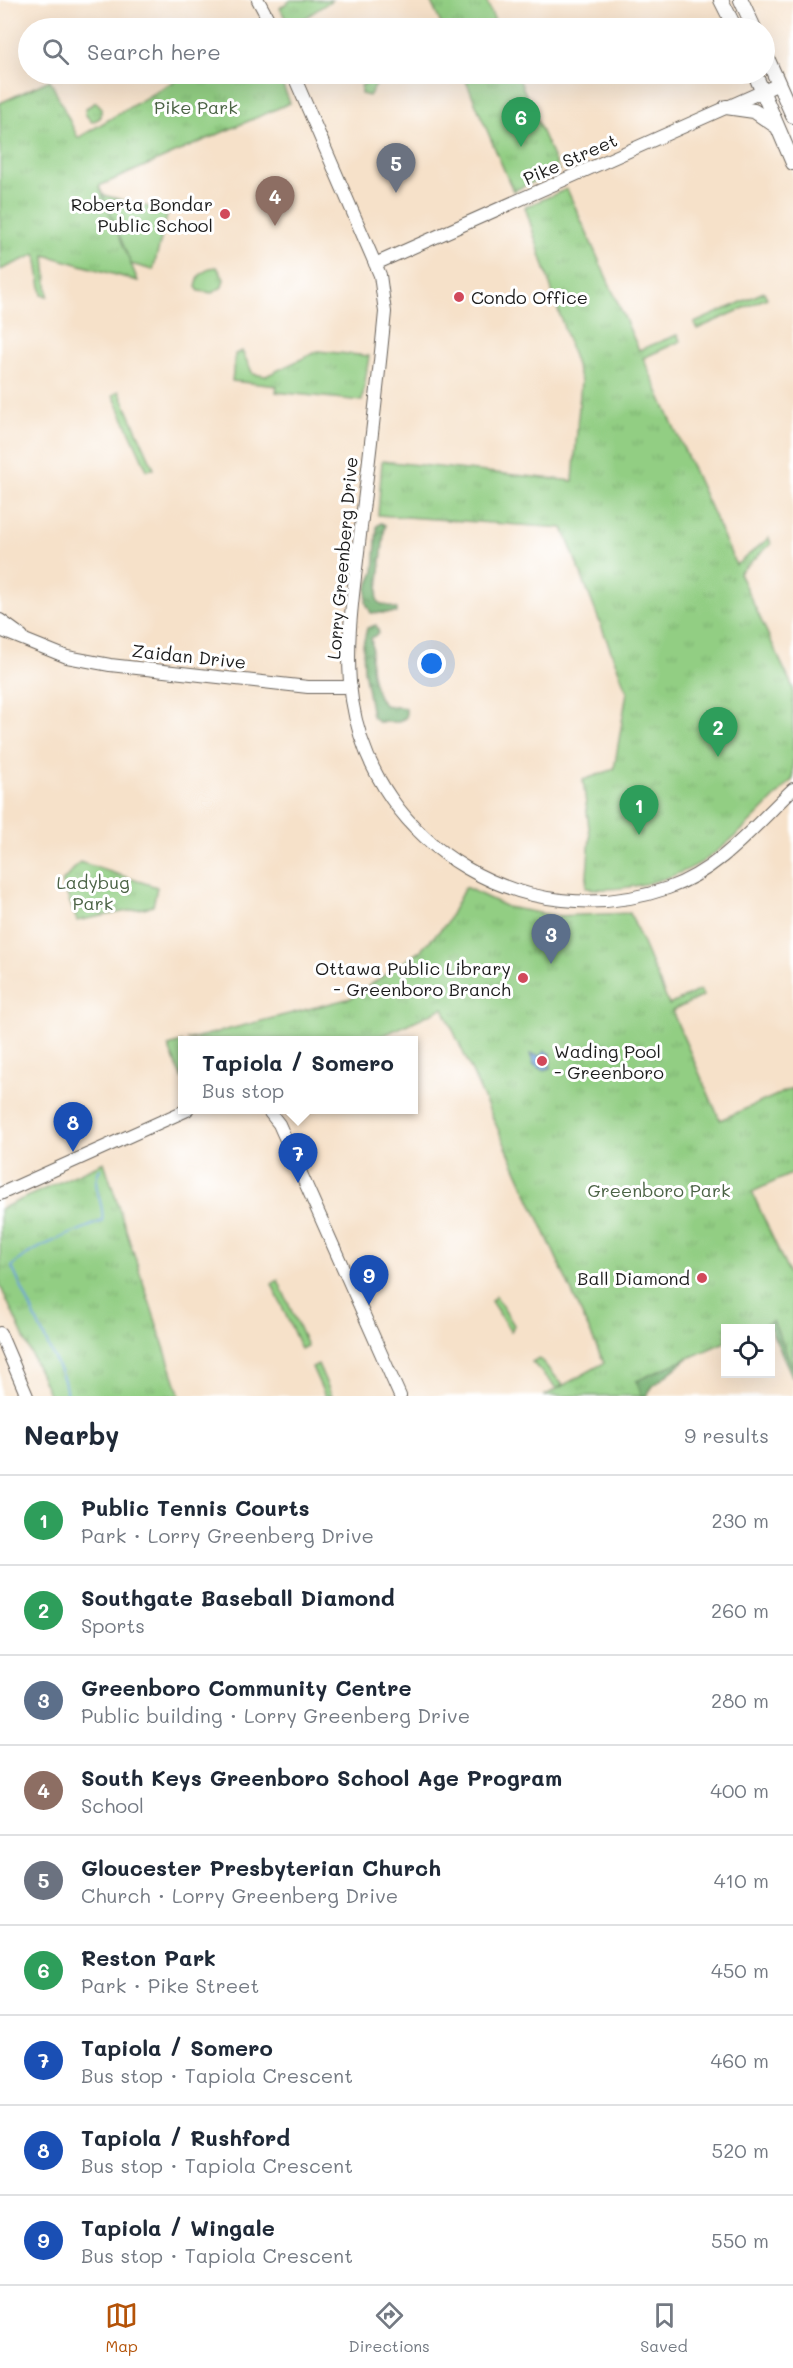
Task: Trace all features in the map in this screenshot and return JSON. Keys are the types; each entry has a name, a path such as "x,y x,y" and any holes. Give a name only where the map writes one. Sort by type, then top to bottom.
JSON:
{"main road":[{"path":"721,0 730,18"},
{"path":"741,0 749,18"},
{"path":"775,75 793,116"},
{"path":"759,84 793,164"},
{"path":"726,107 754,111 777,126"}],"street":[{"path":"258,0 268,18"},
{"name":"Lorry Greenberg Drive","path":"296,84 382,279 385,312 349,649 351,687 358,724 369,758 392,799 415,828 476,875 538,897 609,901 669,888 719,860 793,789"},
{"name":"Pike Street","path":"375,264 779,84"},
{"name":"Zaidan Drive","path":"0,620 27,641"},
{"name":"Zaidan Drive","path":"0,630 67,657 120,667 308,687 351,687"},
{"path":"0,1194 178,1114"},
{"path":"271,1114 279,1124 400,1396"},
{"path":"0,1333 27,1396"}],"green space":[{"path":"291,0 332,0 305,18 285,18 280,8"},
{"path":"430,0 486,0 494,18 438,18"},
{"name":"Pike Park","path":"41,84 52,84 78,138 169,84 282,84 290,103 99,186 138,281 45,255 48,296 42,295 36,254 0,270 0,103"},
{"path":"377,84 369,96 361,94 361,86"},
{"path":"467,84 521,84 559,171 513,191"},
{"path":"96,102 102,108 100,118 92,122 85,114 86,108"},
{"path":"54,182 168,212 153,270 39,239"},
{"path":"567,189 639,350 677,335 681,341 643,358 736,565 769,538 771,544 739,573 793,688 793,779 756,817 703,861 654,882 619,888 586,888 590,836 583,780 614,769 627,692 563,528 378,515 382,461 573,481 581,381 525,207"},
{"path":"217,267 224,279 222,287 212,293 199,291 196,287 199,276 210,268"},
{"path":"764,292 767,298 697,329 694,323"},
{"path":"242,351 253,374 266,376 318,351 369,356 362,401 276,392 277,386 232,381 235,354"},
{"path":"119,391 154,469 147,470 113,395"},
{"path":"381,523 385,525 377,599 379,603 397,609 397,613 371,613 366,603 367,588 374,572 377,526"},
{"path":"376,625 379,633 371,638 371,669 374,682 384,705 406,708 406,717 399,722 378,722 372,716 364,670 363,645 367,628"},
{"name":"Ladybug Park","path":"80,862 157,887 153,906 77,921 62,882"},
{"name":"Greenboro Park","path":"465,887 507,907 556,916 630,913 669,1005 700,990 703,996 672,1011 720,1120 793,1088 793,1173 752,1192 793,1283 793,1368 773,1321 766,1324 721,1324 721,1344 636,1381 642,1396 544,1396 604,1363 443,1008 382,1036 203,1036 351,998 421,950 446,924"},
{"path":"178,1043 178,1070 168,1046"},
{"path":"104,1162 180,1396 50,1396 0,1285 0,1209"},
{"path":"278,1280 307,1346 301,1349 272,1284"},
{"path":"496,1296 514,1325 511,1332 491,1301"},
{"path":"767,1309 793,1329 793,1378 775,1339 775,1324 732,1324"},
{"path":"721,1328 721,1332 653,1386 646,1396 636,1396 632,1388 644,1361"},
{"path":"539,1358 563,1385 557,1389 532,1362"},
{"path":"318,1364 332,1396 325,1396 312,1367"}],"water":[{"name":"Wading Pool - Greenboro","path":"545,1051 551,1054 550,1068 543,1070 534,1065 530,1054 540,1056"}],"waterway":[{"path":"67,1396 64,1380 12,1267 40,1247 102,1221 102,1208 96,1182 100,1169"}],"place":[{"name":"Reston Park","path":"521,147"},
{"name":"Gloucester Presbyterian Church","path":"396,193"},
{"name":"Roberta Bondar Public School","path":"225,214"},
{"name":"South Keys Greenboro School Age Program","path":"275,226"},
{"name":"Condo Office","path":"459,297"},
{"name":"Southgate Baseball Diamond","path":"718,757"},
{"name":"Public Tennis Courts","path":"639,835"},
{"name":"Greenboro Community Centre","path":"551,964"},
{"name":"Ottawa Public Library - Greenboro Branch","path":"523,978"},
{"name":"Wading Pool - Greenboro","path":"542,1061"},
{"name":"Tapiola / Rushford","path":"73,1152"},
{"name":"Tapiola / Somero","path":"298,1183"},
{"name":"Ball Diamond","path":"702,1278"},
{"name":"Tapiola / Wingale","path":"369,1305"}]}
